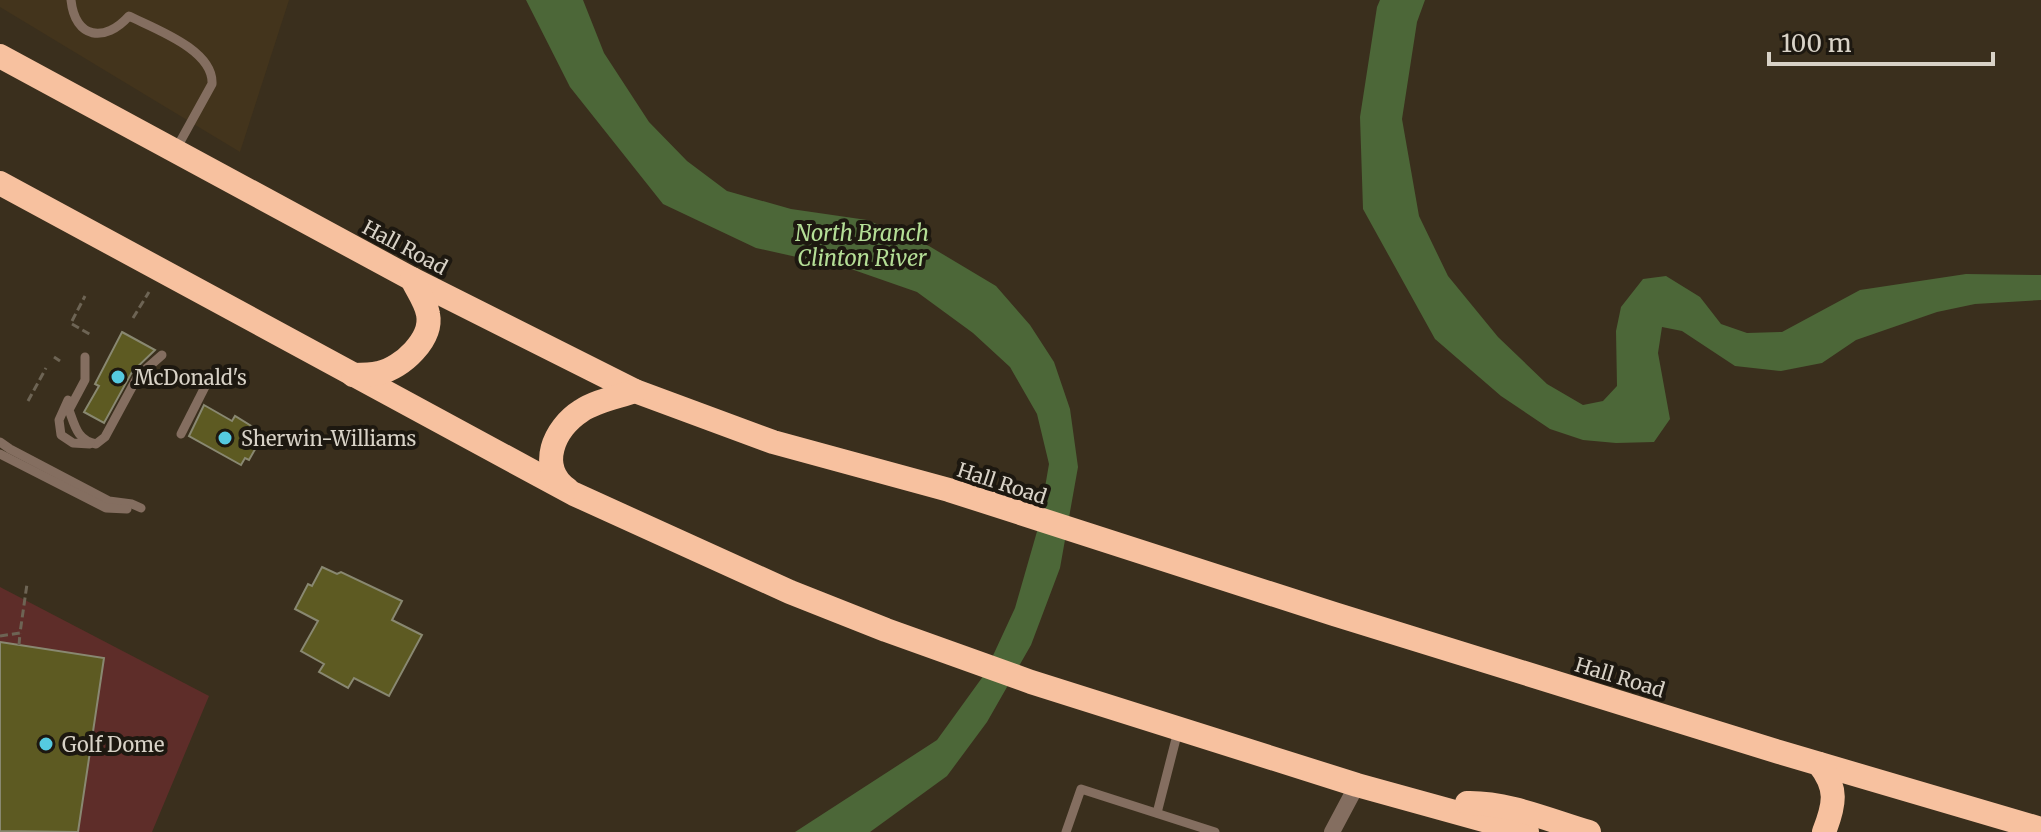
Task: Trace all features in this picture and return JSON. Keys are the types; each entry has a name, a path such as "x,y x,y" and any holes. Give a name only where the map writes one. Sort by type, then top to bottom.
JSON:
{"highway":[{"name":"Hall Road","path":"0,56 412,279 635,391 773,442 949,490 1819,764 2041,829"},
{"path":"0,183 574,494 766,581 886,630 1031,682 1357,785 1527,832"},
{"path":"353,375 380,373 394,367 421,341 429,325 428,311 412,279"},
{"path":"574,494 560,483 552,470 549,457 556,438 567,421 583,409 635,391"},
{"path":"1819,764 1833,787 1833,800 1824,832"},
{"path":"1429,805 1479,803 1589,832"}],"street":[{"path":"1332,832 1357,785"}],"lane":[{"path":"71,0 74,17 82,28 94,34 105,34 129,16 187,46 208,65 213,73 212,84 175,152"},
{"path":"85,374 62,412 58,426 65,440 96,444 105,437 138,376 162,355"},
{"path":"85,357 85,374 69,410 79,435 96,444"},
{"path":"181,434 212,373"},
{"path":"0,442 109,501 132,504 135,509 106,508 0,454"},
{"path":"1157,813 1180,727"},
{"path":"1066,832 1081,789 1215,832"}],"path":[{"path":"133,318 149,292"},
{"path":"85,296 72,323 91,335"},
{"path":"54,357 60,361"},
{"path":"28,401 46,368"},
{"path":"19,645 27,584"},
{"path":"0,636 20,633"}],"shaded area":[{"path":"0,0 289,0 240,152 0,7"},
{"path":"0,587 209,696 152,832 0,832"}],"water":[{"name":"North Branch Clinton River","path":"526,0 583,0 604,53 649,122 687,161 727,191 791,209 867,220 929,246 996,286 1030,325 1054,362 1070,409 1078,467 1060,568 1031,645 987,722 947,776 870,832 795,832 937,740 984,675 1015,608 1038,528 1049,464 1037,414 1010,367 973,333 917,292 851,269 756,248 663,204 570,87"},
{"path":"1380,0 1425,0 1417,22 1402,119 1419,216 1448,276 1498,337 1547,384 1583,405 1603,401 1617,386 1616,331 1621,307 1643,279 1666,276 1700,297 1721,324 1747,333 1782,332 1860,290 1966,274 2041,275 2041,300 1975,304 1937,312 1856,340 1822,363 1781,371 1735,366 1682,331 1662,327 1658,353 1670,419 1654,442 1583,440 1550,429 1501,396 1435,339 1363,209 1360,117"}],"building":[{"name":"McDonald's","path":"122,332 155,350 132,372 104,423 84,412"},
{"name":"Sherwin-Williams","path":"204,405 232,421 235,416 259,434 255,442 258,444 249,460 245,458 241,465 189,436"},
{"path":"322,567 337,574 341,572 402,601 392,620 422,635 389,696 354,678 348,688 319,672 324,664 301,651 318,621 295,609 308,584 312,586"},
{"name":"Golf Dome","path":"0,642 104,658 78,832 0,831"}],"place":[{"name":"McDonald's","path":"118,377"},
{"name":"Sherwin-Williams","path":"225,438"},
{"name":"Golf Dome","path":"46,744"}]}
